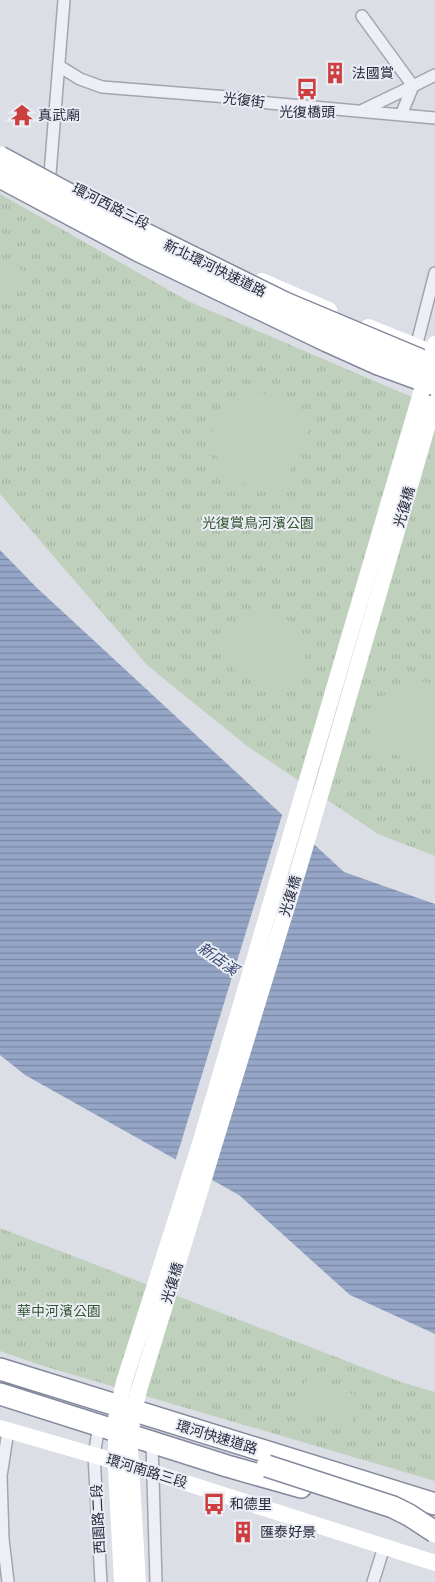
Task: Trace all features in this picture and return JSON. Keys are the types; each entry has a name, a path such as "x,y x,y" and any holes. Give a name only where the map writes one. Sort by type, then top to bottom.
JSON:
{"highway":[{"name":"新北環河快速道路","path":"0,157 109,216 285,303 435,366"},
{"name":"新北環河快速道路","path":"0,177 139,251 378,364 430,393"},
{"name":"環河快速道路","path":"0,1369 435,1504"},
{"path":"21,1376 169,1435 393,1507 435,1532"},
{"name":"環河快速道路","path":"0,1394 116,1422 152,1443 435,1525"}],"main road":[{"name":"環河西路三段","path":"0,147 259,280 343,317 435,354"},
{"name":"環河西路三段","path":"0,169 78,213 226,286 375,357 435,381"},
{"path":"430,393 435,344"},
{"name":"光復橋","path":"116,1422 124,1382 199,1148 430,393"},
{"name":"光復橋","path":"116,1422 139,1390 302,858 430,393"},
{"path":"116,1422 116,1468 122,1582"},
{"path":"116,1422 130,1449 138,1582"},
{"name":"環河南路三段","path":"4,1430 152,1472 435,1563"}],"street":[{"path":"50,174 64,0"},
{"path":"362,16 413,86"},
{"name":"光復街","path":"59,66 80,79 102,87 228,97 435,118"},
{"path":"361,111 435,75"},
{"path":"401,115 413,86"},
{"path":"408,371 435,273"},
{"name":"西園路二段","path":"101,1582 94,1455 116,1422"},
{"path":"4,1430 0,1476 1,1538 8,1582"},
{"path":"152,1443 156,1582"},
{"path":"373,1582 384,1547"}],"green space":[{"name":"光復賞鳥河濱公園","path":"0,194 188,301 435,407 435,856 378,834 247,746 148,666 0,494"},
{"path":"0,257 27,273 12,299 0,292"},
{"path":"253,389 302,411 308,430 285,482 258,488 233,479 222,467 212,449 214,421 231,404"},
{"path":"259,612 278,615 295,625 307,652 288,685 269,689 232,669 225,639 239,619"},
{"path":"412,680 427,682 435,687 435,757 419,765 374,745 369,728 388,687"},
{"name":"華中河濱公園","path":"0,1228 401,1382 435,1392 435,1481 40,1365 0,1351"},
{"path":"307,1379 360,1397 350,1425 297,1407"}],"water":[{"name":"新店溪","path":"0,550 36,587 344,872 435,904 435,1334 350,1295 239,1195 25,1075 0,1055"}],"pier":[{"path":"283,812 312,839 211,1183 175,1162"}],"place":[{"name":"法國賞","path":"335,73"},
{"name":"光復橋頭","path":"307,89"},
{"name":"真武廟","path":"22,115"},
{"name":"和德里","path":"214,1504"},
{"name":"匯泰好景","path":"243,1532"}]}
